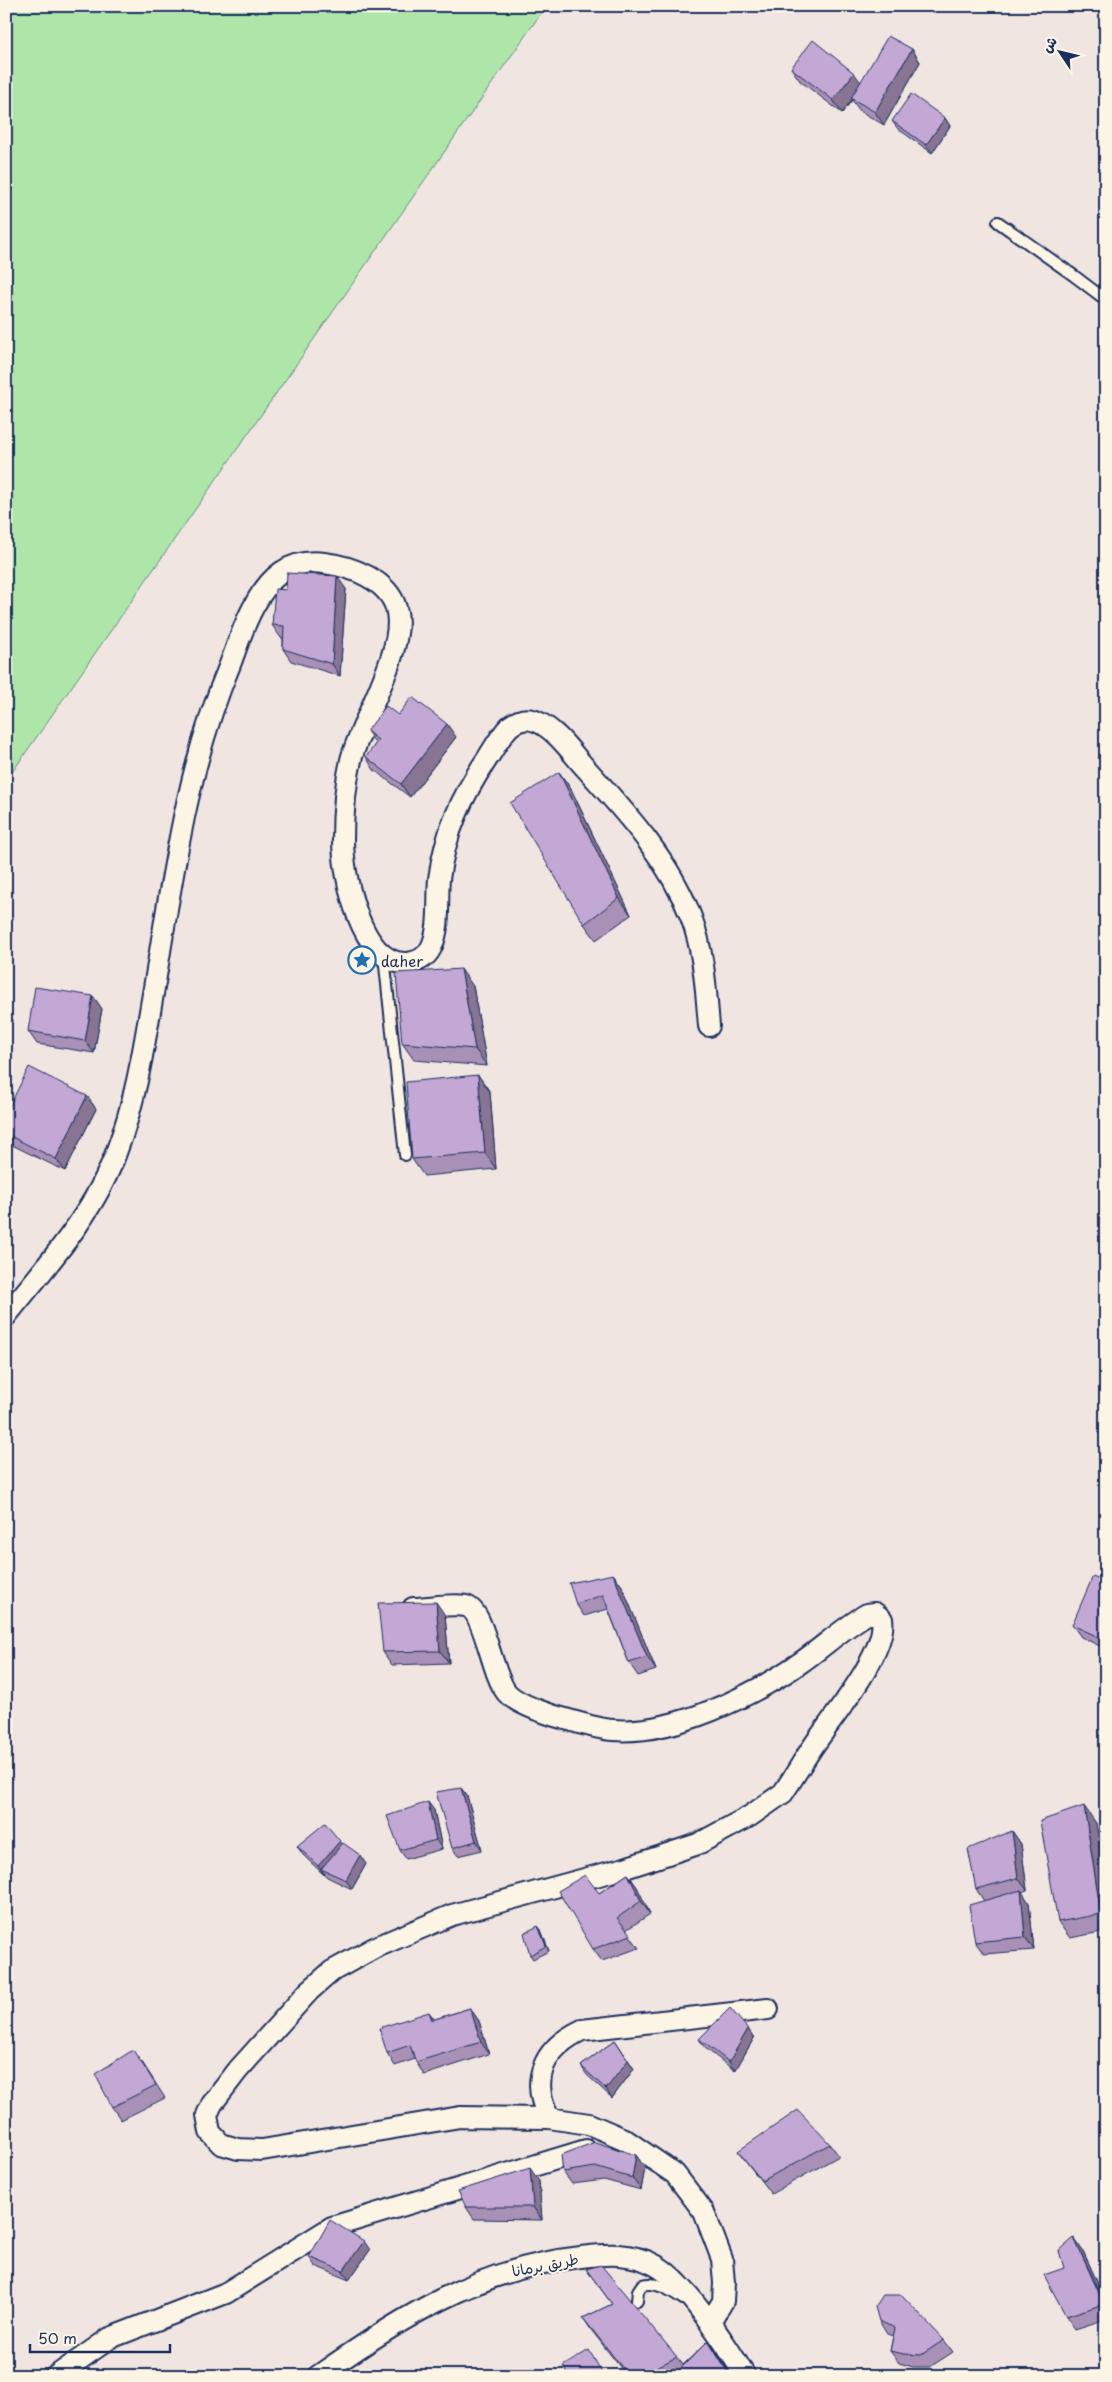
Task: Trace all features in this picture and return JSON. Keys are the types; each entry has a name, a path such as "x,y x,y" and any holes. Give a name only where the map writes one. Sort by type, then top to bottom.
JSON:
{"street":[{"path":"6,1316 71,1234 93,1201 118,1150 141,1065 169,907 178,839 194,771 219,689 248,616 262,591 276,574 291,565 305,562 322,562 366,575 377,582 396,604 399,625 391,657 352,759 346,798 343,845 352,897 359,917 366,934 384,956 391,960 413,962 425,958 430,950 437,925 442,860 453,820 475,777 503,735 518,721 532,719 550,730 624,811 655,849 679,890 693,923 706,993 708,1026"},
{"path":"393,1608 461,1605 471,1608 477,1614 491,1659 508,1694 530,1706 563,1719 614,1730 648,1728 708,1712 742,1698 800,1663 868,1614 875,1613 882,1619 882,1634 875,1653 861,1677 783,1793 771,1804 690,1847 625,1868 452,1915 374,1948 332,1971 309,1991 238,2070 212,2104 207,2115 210,2132 221,2144 238,2149 262,2150 460,2117 549,2118 589,2124 624,2138 675,2174 704,2212 722,2259 724,2283 723,2301 710,2323"},
{"path":"549,2118 541,2097 540,2075 545,2061 569,2036 582,2030 768,2009"},
{"path":"56,2376 110,2338 226,2293 332,2227 624,2138"},
{"name":"طريق برمانا","path":"318,2376 367,2341 449,2295 490,2276 549,2260 621,2254 642,2259 657,2266 667,2274 728,2346 746,2376"}],"lane":[{"path":"998,222 1074,275 1106,300"},
{"path":"384,956 405,1154"},
{"path":"637,2301 638,2291 642,2286 649,2284 661,2286 683,2299 710,2323"}],"green space":[{"path":"6,6 546,6 6,781"}],"building":[{"path":"888,36 912,49 875,112 851,98"},
{"path":"813,40 854,73 833,100 791,68"},
{"path":"911,94 945,118 926,145 892,121"},
{"path":"287,573 337,576 332,664 283,649 284,626 272,625 275,589 286,590"},
{"path":"412,697 447,724 401,784 366,757 378,740 367,731 386,706 398,715"},
{"path":"559,772 619,898 584,924 510,803"},
{"path":"461,969 475,1049 402,1043 396,973"},
{"path":"35,987 93,996 85,1041 28,1031"},
{"path":"29,1067 87,1096 56,1159 6,1134 6,1113"},
{"path":"478,1075 485,1153 412,1159 406,1082"},
{"path":"613,1574 647,1657 629,1663 603,1595 576,1604 569,1583"},
{"path":"1093,1576 1106,1582 1106,1627 1101,1638 1072,1625"},
{"path":"436,1602 440,1651 383,1652 378,1603"},
{"path":"461,1788 476,1841 452,1848 436,1792"},
{"path":"428,1802 436,1840 400,1850 387,1816"},
{"path":"1084,1806 1101,1914 1058,1922 1040,1821"},
{"path":"325,1823 340,1841 318,1866 297,1846"},
{"path":"1012,1831 1018,1878 976,1889 968,1849"},
{"path":"343,1843 360,1855 346,1880 321,1869"},
{"path":"628,1874 641,1901 617,1918 631,1935 593,1949 558,1891 585,1875 599,1893"},
{"path":"1021,1890 1025,1937 975,1942 969,1905"},
{"path":"538,1926 546,1946 530,1955 524,1933"},
{"path":"470,2008 481,2042 416,2062 410,2045 387,2053 379,2028 429,2012 432,2020"},
{"path":"730,2008 748,2029 729,2062 699,2039"},
{"path":"615,2040 628,2060 606,2089 581,2066"},
{"path":"133,2050 156,2085 112,2107 95,2074"},
{"path":"798,2110 830,2144 762,2181 738,2151"},
{"path":"595,2142 636,2155 632,2178 595,2167 563,2172 561,2155"},
{"path":"530,2168 533,2207 466,2207 458,2191"},
{"path":"330,2220 364,2241 343,2271 309,2257"},
{"path":"1074,2238 1104,2304 1066,2316 1044,2275 1064,2268 1059,2251"},
{"path":"601,2265 677,2357 638,2376 629,2376 583,2318 612,2304 586,2269"},
{"path":"883,2295 902,2295 944,2340 921,2355 890,2351 895,2328 879,2321 875,2307"},
{"path":"708,2341 730,2376 671,2376 677,2372"},
{"path":"589,2350 604,2376 569,2376 563,2366"}],"place":[{"name":"daher","path":"362,960"}]}
